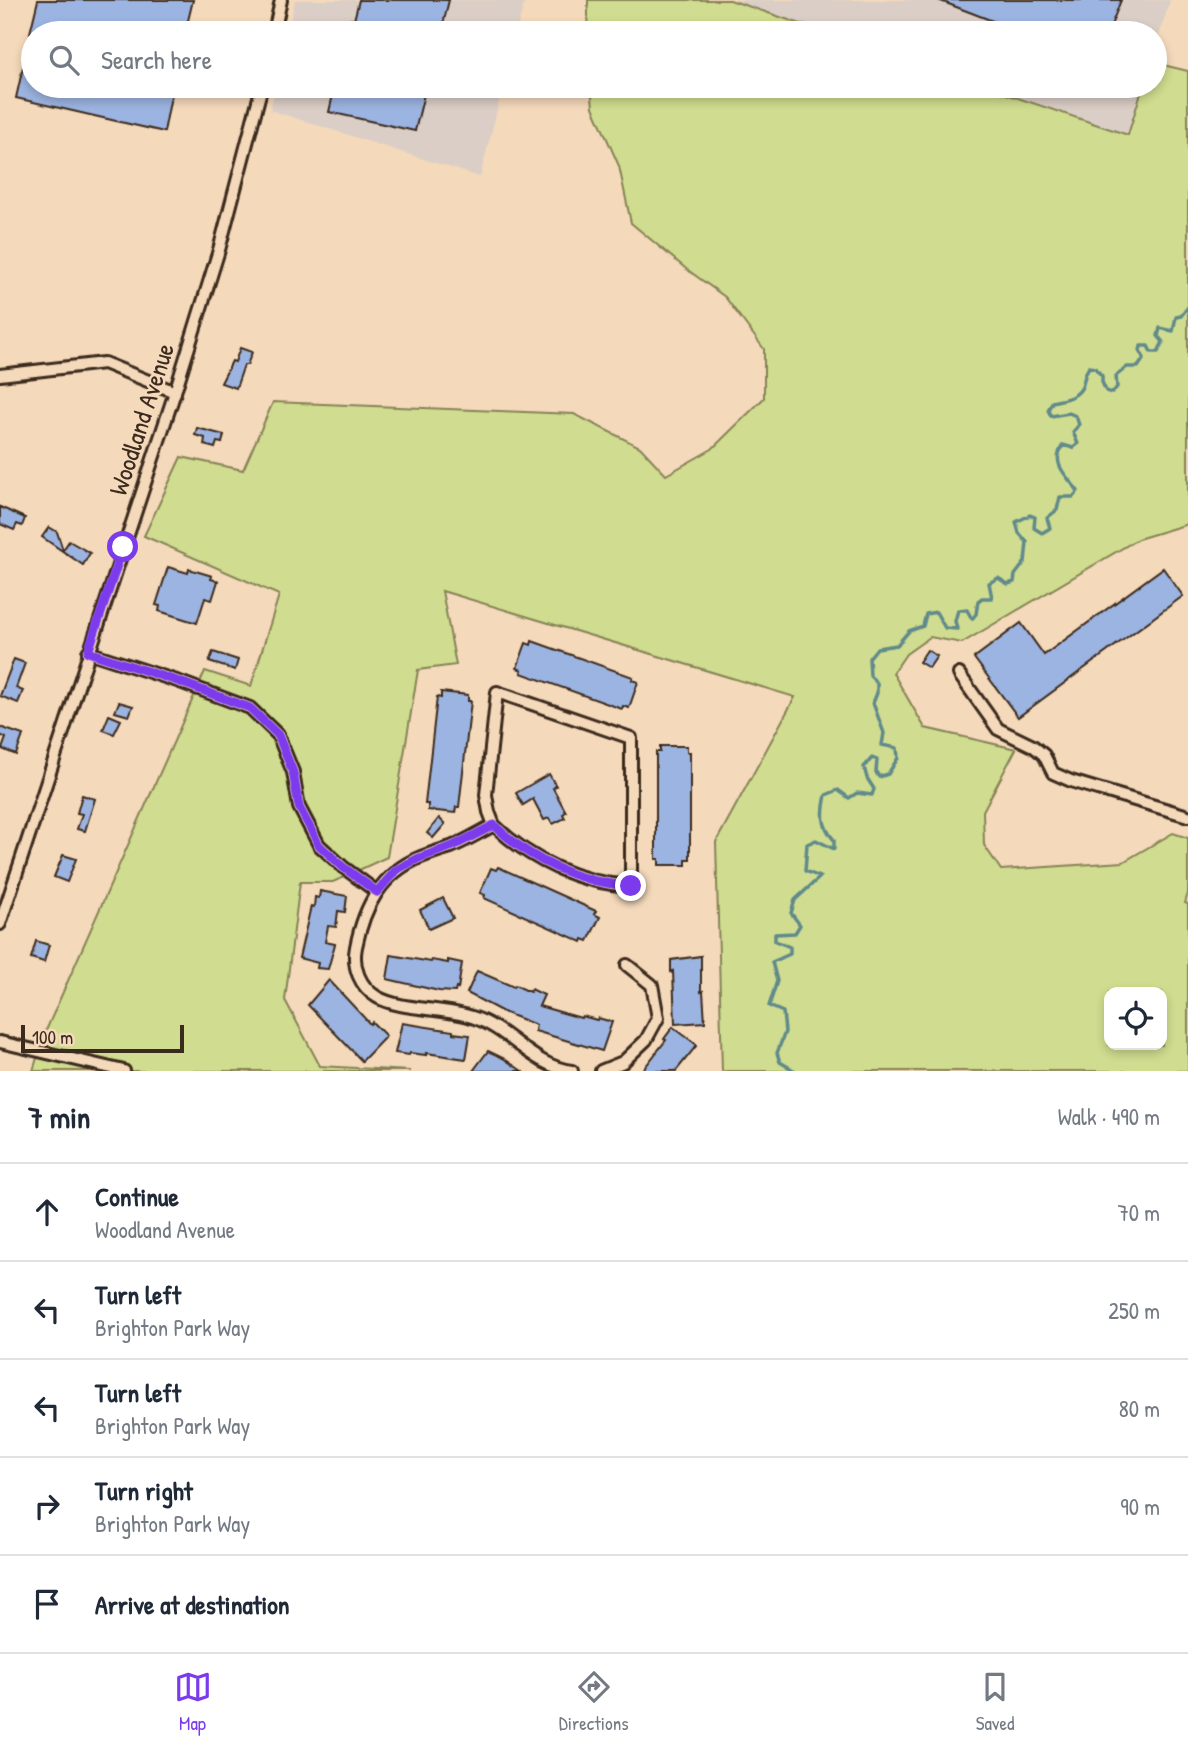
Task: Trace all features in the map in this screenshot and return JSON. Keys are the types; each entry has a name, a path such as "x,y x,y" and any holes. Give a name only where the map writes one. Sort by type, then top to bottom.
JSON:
{"street":[{"path":"277,21 281,0"},
{"name":"Woodland Avenue","path":"0,924 175,392 219,250 259,98"},
{"path":"0,375 104,363 175,392"},
{"path":"88,652 250,708 278,735 293,772 299,807 319,845 377,892"},
{"path":"959,674 998,729 1033,746 1044,755 1053,773 1070,781 1188,816"},
{"path":"497,692 631,738 631,886 607,885 583,879 513,844 494,825 486,795 497,692"},
{"path":"494,825 396,870 377,892 362,920 354,955 362,985 378,997 397,1005 460,1012 484,1020 545,1064 572,1071"},
{"path":"600,1071 623,1062 646,1040 658,1018 652,985 627,965"},
{"path":"0,1042 124,1071"}],"shaded area":[{"path":"295,0 525,0 519,21 291,21"},
{"path":"730,0 1170,0 1164,21 792,21"},
{"path":"273,98 500,98 480,177 270,110"},
{"path":"1018,98 1139,98 1128,135"}],"green space":[{"path":"588,0 730,0 792,21 588,21"},
{"path":"1167,66 1188,71 1188,524 1138,539 962,643 930,637 906,654 893,673 925,728 1016,749 983,811 984,845 1001,870 1123,862 1173,833 1188,838 1188,893 1185,903 1188,904 1188,1071 722,1071 716,842 795,697 442,591 456,665 418,670 387,857 333,882 300,882 285,1000 320,1066 410,1071 33,1071 44,1035 205,671 251,686 279,595 144,536 181,457 243,470 273,402 574,414 640,447 666,475 712,449 764,398 764,349 725,297 631,223 619,166 593,107 592,98 1018,98 1128,135 1139,98 1167,98"}],"building":[{"path":"38,0 193,0 188,21 33,21"},
{"path":"359,0 449,0 444,21 350,21 354,20"},
{"path":"938,0 1121,0 1113,21 993,21"},
{"path":"21,76 21,98 171,98 164,132 16,98"},
{"path":"332,98 423,98 415,131 329,112"},
{"path":"240,348 252,352 236,388 221,383 232,361 235,362"},
{"path":"197,428 224,435 222,443 217,442 215,448 204,445 205,438 195,435"},
{"path":"0,507 25,518 22,526 17,524 14,530 0,524"},
{"path":"49,527 57,532 63,550 69,541 90,553 83,565 42,537"},
{"path":"168,567 188,573 189,569 212,576 211,579 218,581 212,600 205,598 197,623 159,611 160,606 156,605"},
{"path":"1163,568 1183,596 1018,717 974,658 1021,623 1044,655"},
{"path":"532,641 633,677 632,680 638,682 629,708 623,706 622,709 521,673 522,670 517,668 526,643 531,645"},
{"path":"927,650 937,656 929,668 919,662"},
{"path":"213,652 238,660 235,670 209,662"},
{"path":"14,659 25,663 16,688 23,691 18,703 0,696"},
{"path":"441,692 468,695 468,701 471,701 459,807 456,807 455,813 428,810 428,804 425,804 437,697 441,698"},
{"path":"119,702 133,706 129,716 115,712"},
{"path":"109,715 121,720 114,734 103,730"},
{"path":"0,727 23,735 16,755 2,749 6,738 0,735"},
{"path":"660,746 687,746 687,752 690,752 690,859 686,859 686,865 659,865 659,859 656,859 656,752 660,752"},
{"path":"549,774 566,812 563,814 565,818 553,824 549,818 544,820 533,799 523,805 516,793"},
{"path":"82,795 95,799 85,831 77,829 82,814 77,813"},
{"path":"439,818 445,824 433,838 427,833"},
{"path":"63,855 76,859 67,882 54,877"},
{"path":"498,867 596,911 594,914 600,917 588,941 583,939 582,942 484,898 485,895 480,893 491,868 496,870"},
{"path":"320,891 347,896 345,912 338,911 336,927 328,926 325,942 335,944 328,969 317,968 318,963 299,958 311,906 314,907 315,897 319,898"},
{"path":"443,898 453,918 429,929 420,910"},
{"path":"36,941 49,945 44,962 31,958"},
{"path":"391,955 431,962 448,963 448,960 462,963 458,989 456,988 455,992 439,991 387,979"},
{"path":"701,956 701,992 703,991 705,1022 675,1024 671,960"},
{"path":"477,971 514,987 515,985 530,992 531,989 544,995 539,1006 581,1018 598,1018 612,1022 602,1051 535,1031 536,1025 467,993"},
{"path":"329,980 370,1024 372,1022 386,1036 362,1061 308,1005"},
{"path":"402,1023 470,1035 466,1059 426,1053 395,1053"},
{"path":"673,1027 697,1045 676,1071 642,1071 666,1040 664,1039"},
{"path":"488,1051 503,1058 522,1071 473,1071"}],"waterway":[{"path":"795,1071 780,1062 777,1053 785,1032 783,1012 769,1006 777,981 772,962 790,954 790,947 775,941 775,934 795,933 800,925 791,913 795,900 820,877 805,871 807,844 816,840 834,849 834,840 824,819 826,795 838,790 849,798 857,793 872,795 874,789 864,767 872,758 877,760 876,772 879,777 888,774 898,758 897,748 882,745 884,733 873,703 877,683 870,676 869,658 877,648 897,645 909,631 923,626 926,614 936,612 945,628 957,629 955,621 958,610 967,610 972,619 976,614 978,601 992,598 989,583 998,578 1008,584 1014,582 1015,575 1025,562 1027,542 1019,533 1016,522 1030,515 1035,517 1034,528 1042,533 1050,528 1047,518 1057,510 1060,497 1073,497 1078,491 1062,470 1058,458 1063,445 1073,448 1078,444 1073,432 1079,425 1076,416 1069,413 1051,416 1048,410 1052,402 1078,392 1089,367 1095,368 1102,376 1106,391 1112,393 1117,387 1116,376 1127,367 1138,367 1144,358 1140,351 1141,346 1148,346 1151,352 1158,352 1163,342 1158,336 1160,328 1173,331 1176,317 1181,316 1188,307"}],"route":[{"path":"123,547 88,652 250,708 278,735 293,772 299,807 319,845 377,892 396,870 494,825 513,844 583,879 607,885 631,886"}]}
